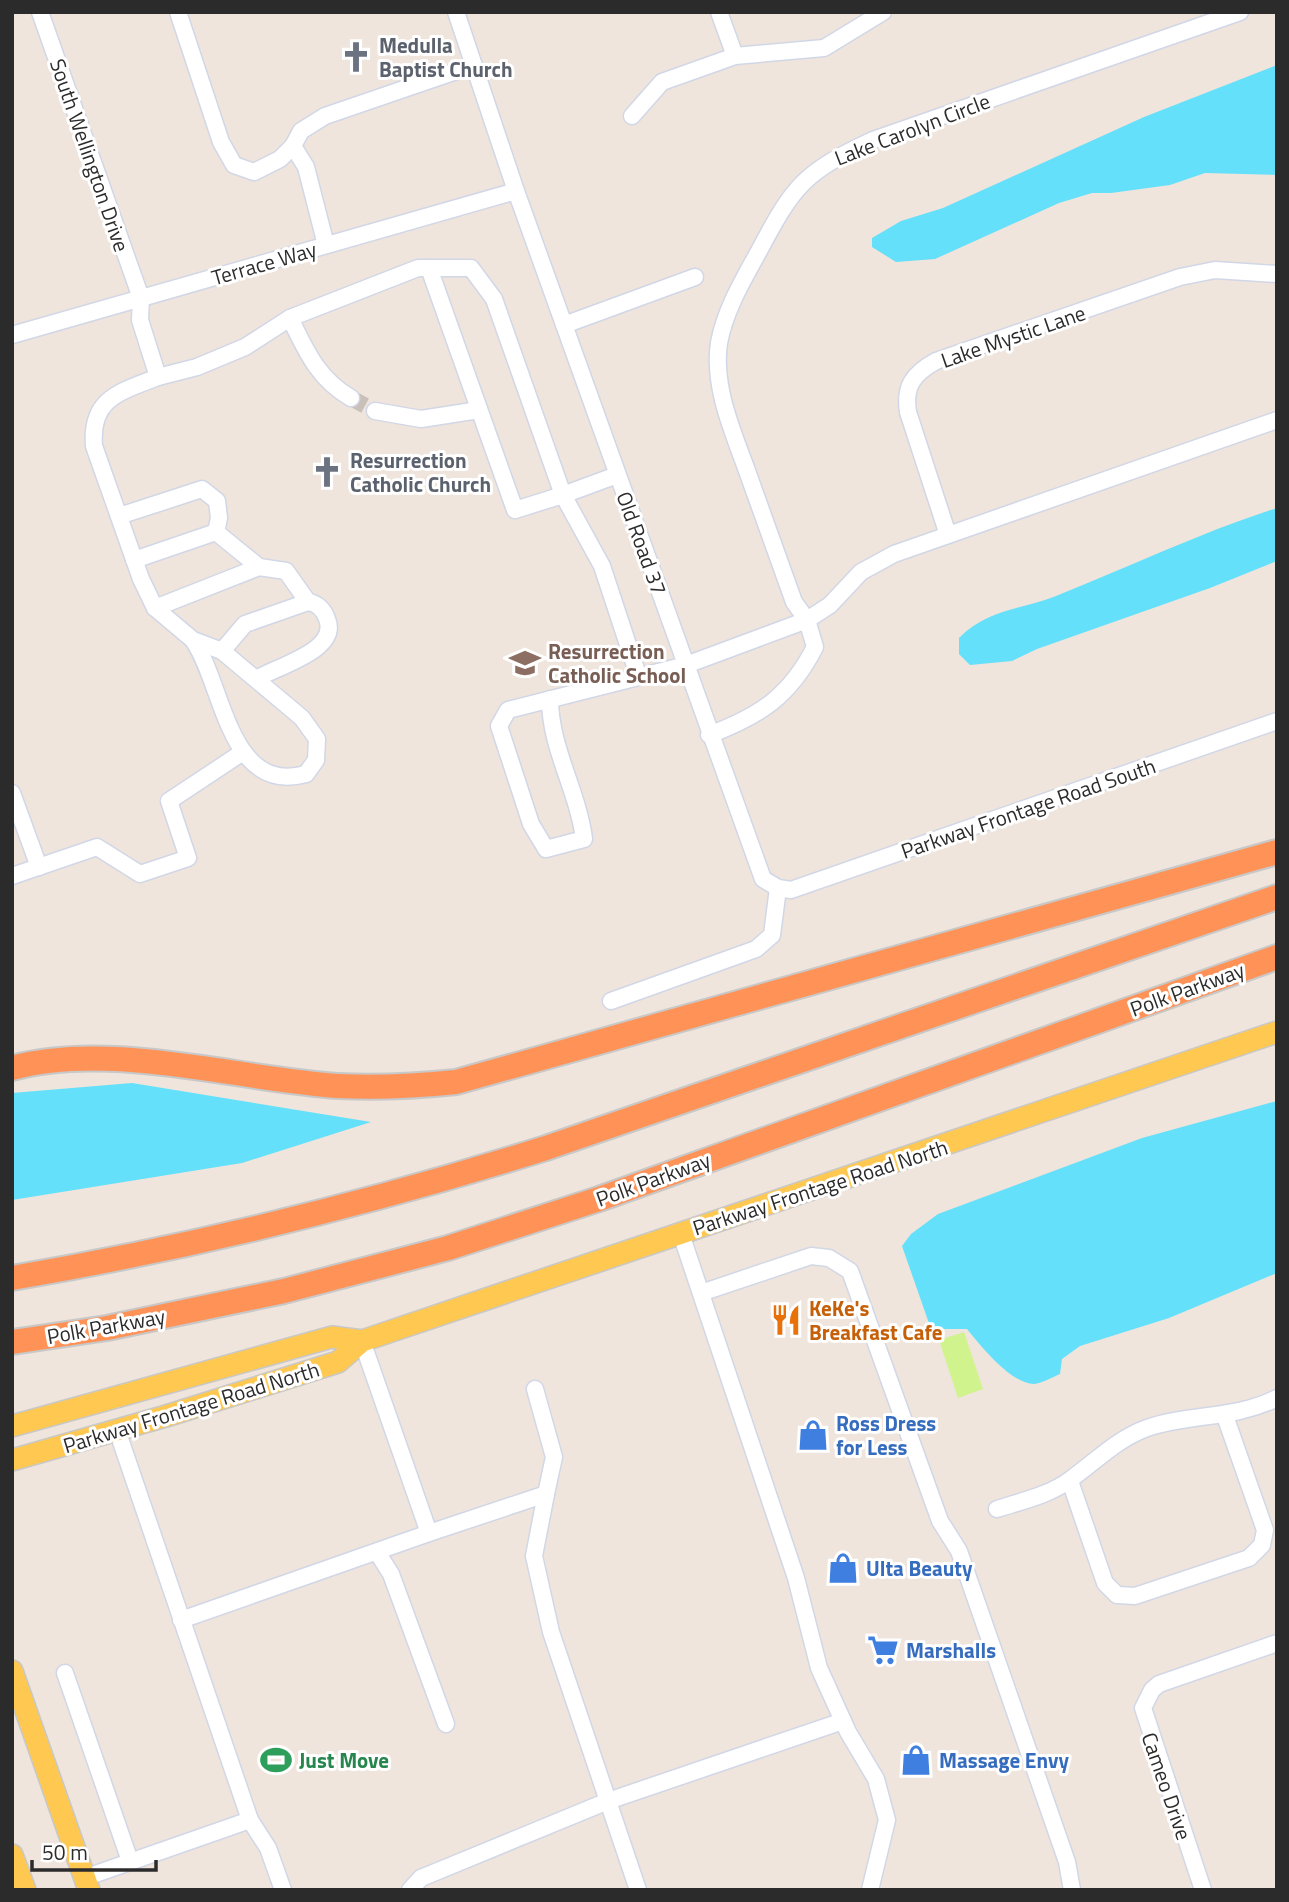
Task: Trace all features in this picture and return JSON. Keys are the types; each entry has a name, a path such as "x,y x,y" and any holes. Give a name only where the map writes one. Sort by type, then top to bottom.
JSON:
{"highway":[{"path":"12,1068 56,1061 137,1060 338,1086 456,1082 1277,852"},
{"path":"12,1278 249,1230 435,1183 546,1148 1277,897"},
{"name":"Polk Parkway","path":"12,1342 107,1328 284,1291 448,1248 599,1199 1277,957"}],"main road":[{"name":"Parkway Frontage Road North","path":"12,1460 338,1362 362,1341 1277,1032"},
{"name":"Parkway Frontage Road North","path":"12,1426 332,1337 362,1341"},
{"path":"12,1671 86,1884"},
{"path":"12,1855 25,1890"}],"street":[{"name":"South Wellington Drive","path":"40,12 141,298 140,320 158,377"},
{"path":"178,12 221,142 234,165 254,172 280,159 293,146 301,131 325,116 474,65"},
{"name":"Old Road 37","path":"456,12 516,191 709,735 758,868 763,879 778,888"},
{"path":"719,12 734,56"},
{"path":"632,116 662,82 734,56 824,48 883,12"},
{"name":"Lake Carolyn Circle","path":"709,735 748,720 775,701 802,672 815,647 807,620 794,602 727,415 717,373 719,343 731,304 778,215 799,184 826,162 873,139 1240,12"},
{"path":"293,146 306,167 326,245"},
{"name":"Terrace Way","path":"12,335 516,191"},
{"path":"429,268 515,509 563,495 617,474"},
{"path":"193,640 222,651 310,728 317,739 316,760 306,775 289,779 268,774 243,752 215,690 205,658 193,640 155,608 134,559 94,446 93,427 99,408 126,390 158,377 197,367 245,347 290,318 406,272 429,268 471,268 494,299 563,495 602,566 638,676"},
{"name":"Lake Mystic Lane","path":"948,536 908,412 906,395 910,383 921,370 936,361 1180,277 1215,270 1252,270 1277,274"},
{"path":"564,325 695,277"},
{"path":"290,318 313,366 331,387 351,398"},
{"path":"374,411 421,419 479,411"},
{"path":"550,699 550,724 582,820 584,839 546,849 531,824 499,726 508,710 550,699 638,676 686,665 807,620 830,604 862,572 894,554 1277,420"},
{"path":"119,516 202,489 217,501 219,518 216,532"},
{"path":"134,559 216,532"},
{"path":"216,532 259,567"},
{"path":"155,608 259,567 286,571 308,602 325,613 331,627 328,638 317,649 256,679"},
{"path":"222,651 245,624 308,602"},
{"name":"Parkway Frontage Road South","path":"778,888 791,890 1277,721"},
{"path":"12,876 97,847 140,874 188,859 169,801 243,752"},
{"path":"12,793 39,867"},
{"path":"611,1001 756,949 772,935 778,888"},
{"path":"681,1234 796,1578 819,1668 843,1721 876,1779 887,1821 870,1890"},
{"path":"701,1293 811,1256 829,1258 850,1271 940,1521 959,1551 1067,1861 1072,1890"},
{"path":"362,1341 429,1534"},
{"path":"535,1389 554,1457 534,1556 551,1632 638,1890"},
{"path":"997,1509 1048,1492 1070,1480 1124,1439 1146,1428 1170,1422 1225,1416 1259,1407 1277,1398"},
{"path":"1070,1480 1105,1583 1117,1594 1136,1596 1249,1558 1262,1545 1265,1530 1225,1416"},
{"path":"117,1430 250,1821 268,1848 284,1890"},
{"path":"181,1620 546,1494"},
{"path":"377,1552 391,1574 446,1724"},
{"name":"Cameo Drive","path":"1203,1890 1145,1721 1143,1708 1146,1698 1159,1684 1277,1643"},
{"path":"65,1674 130,1861"},
{"path":"410,1890 421,1878 608,1801 843,1721"},
{"path":"86,1884 130,1861 250,1821"}],"green space":[{"path":"964,1332 983,1389 958,1398 939,1340"}],"water":[{"path":"1277,65 1277,175 1205,173 1170,185 1092,193 1059,203 935,259 896,262 872,247 872,238 901,221 943,208 1144,117"},
{"path":"1277,508 1277,561 1210,588 1037,649 1012,661 970,665 959,654 959,638 981,621 1005,611 1043,601 1193,539"},
{"path":"132,1083 371,1122 242,1163 12,1200 12,1093"},
{"path":"1277,1101 1277,1273 1169,1318 1080,1346 1062,1359 1060,1374 1034,1384 1016,1378 1006,1371 967,1329 931,1329 902,1246 911,1234 938,1214 1142,1138"}],"tunnel":[{"path":"351,398 375,411"}],"place":[{"name":"Medulla Baptist Church","path":"356,57"},
{"name":"Resurrection Catholic Church","path":"327,472"},
{"name":"Resurrection Catholic School","path":"525,663"},
{"name":"KeKe's Breakfast Cafe","path":"786,1320"},
{"name":"Ross Dress for Less","path":"813,1435"},
{"name":"Ulta Beauty","path":"843,1568"},
{"name":"Marshalls","path":"883,1650"},
{"name":"Just Move","path":"276,1760"},
{"name":"Massage Envy","path":"916,1760"}]}
